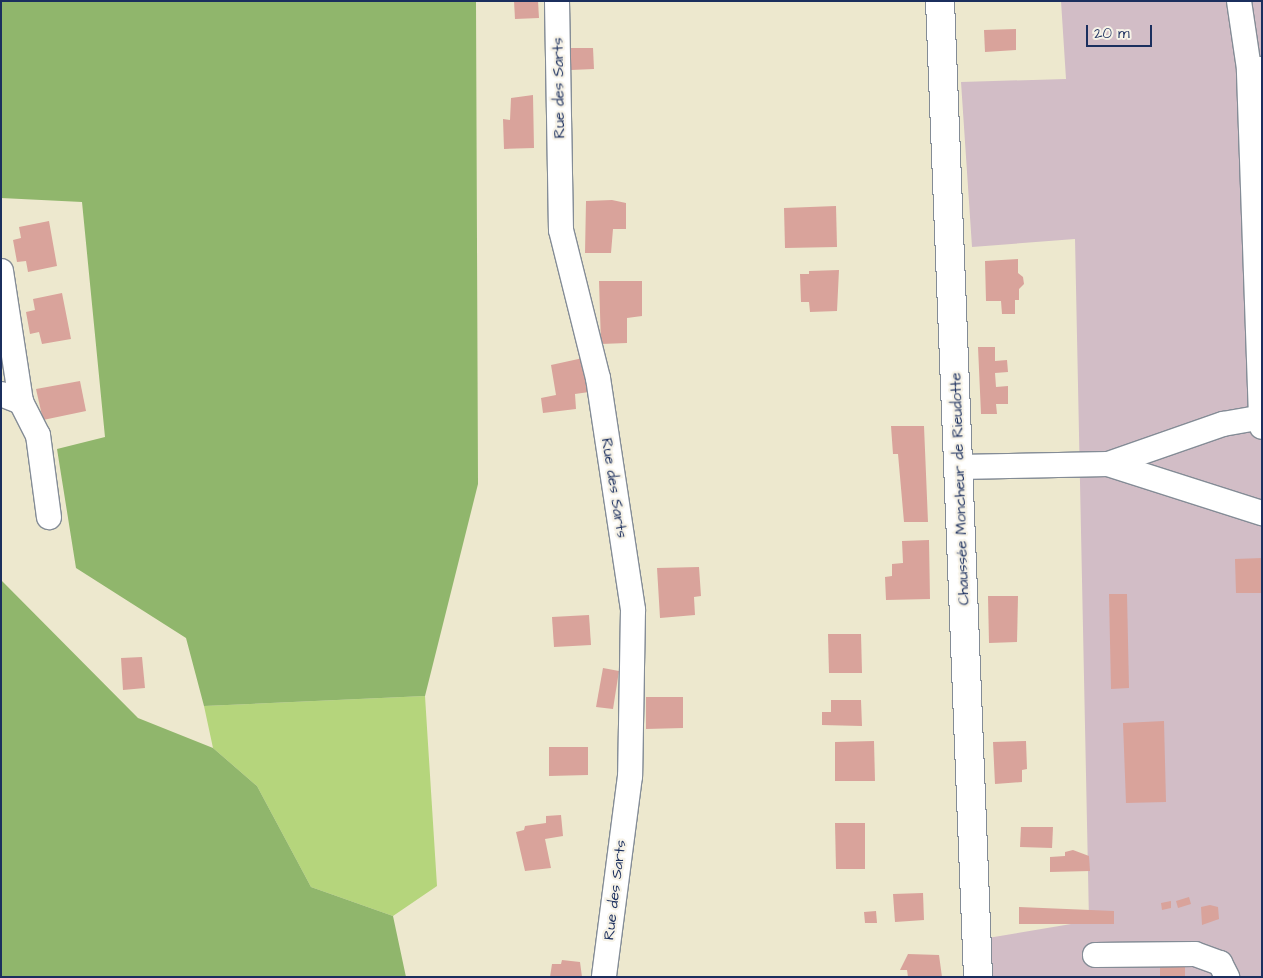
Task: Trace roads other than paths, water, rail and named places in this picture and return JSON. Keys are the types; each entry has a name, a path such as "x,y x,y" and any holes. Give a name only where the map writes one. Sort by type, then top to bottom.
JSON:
{"main road":[{"name":"Chaussée Moncheur de Rieudotte","path":"940,1 978,977"}],"street":[{"name":"Rue des Sarts","path":"558,1 561,230 598,378 633,610 630,776 604,977"},
{"path":"1239,1 1255,69 1262,427"},
{"path":"1,271 11,398 38,435 49,517"},
{"path":"1108,464 1170,440 1261,417"},
{"path":"959,466 1108,464 1262,512"},
{"path":"1095,955 1195,954 1220,963 1227,977"}]}
